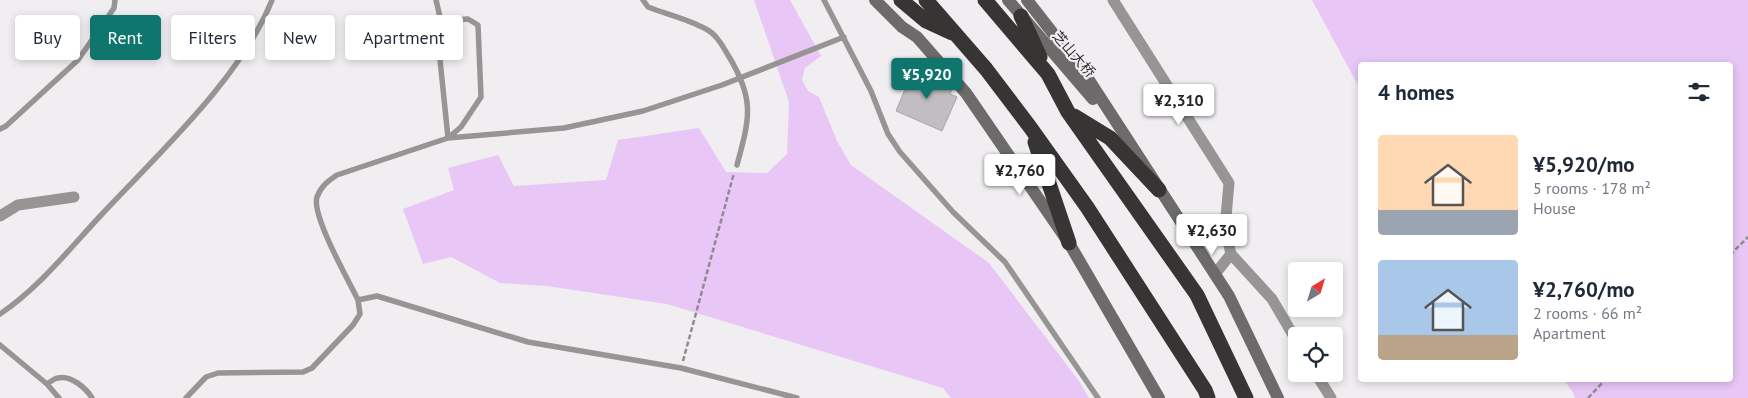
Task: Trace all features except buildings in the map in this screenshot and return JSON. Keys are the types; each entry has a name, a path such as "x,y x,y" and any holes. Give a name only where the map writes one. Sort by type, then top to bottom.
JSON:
{"highway":[{"path":"901,0 926,20 959,37"},
{"path":"926,0 986,68 1087,207 1205,390 1208,398"},
{"path":"985,0 1048,74"},
{"path":"1021,16 1068,112 1198,295 1246,398"},
{"path":"1068,112 1110,138 1159,190"},
{"path":"1030,127 1069,243"}],"street":[{"path":"875,0 902,27 916,37 966,93 1069,243 1159,398"},
{"name":"芝山大桥","path":"1008,0 1118,128"},
{"path":"1027,0 1087,77 1118,128 1229,296 1278,398"},
{"path":"1113,0 1229,183 1225,228 1231,254 1272,299 1288,327"},
{"path":"0,216 18,205 74,197"},
{"path":"1214,274 1231,254"},
{"path":"1321,382 1331,398"}],"lane":[{"path":"0,129 6,126 78,60 114,8 115,0"},
{"path":"0,314 16,303 47,273 197,114 244,52 272,0"},
{"path":"436,0 439,15"},
{"path":"643,0 648,7 707,29 719,39 741,76 747,100 748,123 737,165"},
{"path":"824,0 871,91 888,134 900,152 952,212 1005,262 1098,398"},
{"path":"448,138 461,128 481,97 478,25 468,19 463,20"},
{"path":"186,398 206,377 218,373 303,372 312,368 353,325 360,314 358,300 316,214 316,198 324,184 337,175 448,138 573,126 643,111 722,85 844,37"},
{"path":"440,60 448,138"},
{"path":"358,300 377,296 528,342 681,368 797,398"},
{"path":"0,345 47,384 58,398"},
{"path":"47,384 58,378 71,379 88,392 92,398"}],"path":[{"path":"681,368 688,335 737,165"},
{"path":"1733,252 1748,237"},
{"path":"1588,398 1604,382"}],"shaded area":[{"path":"754,0 790,0 821,56 805,68 802,80 808,91 819,97 837,141 851,165 989,263 1079,381 1089,398 951,398 943,388 667,304 547,286 500,283 451,257 423,264 403,209 454,190 448,168 498,155 514,186 606,180 618,140 699,128 726,172 767,173 787,154 789,102"},
{"path":"1312,0 1748,0 1748,398 1575,398 1565,382 1733,382 1733,62 1358,62 1358,85"}]}
